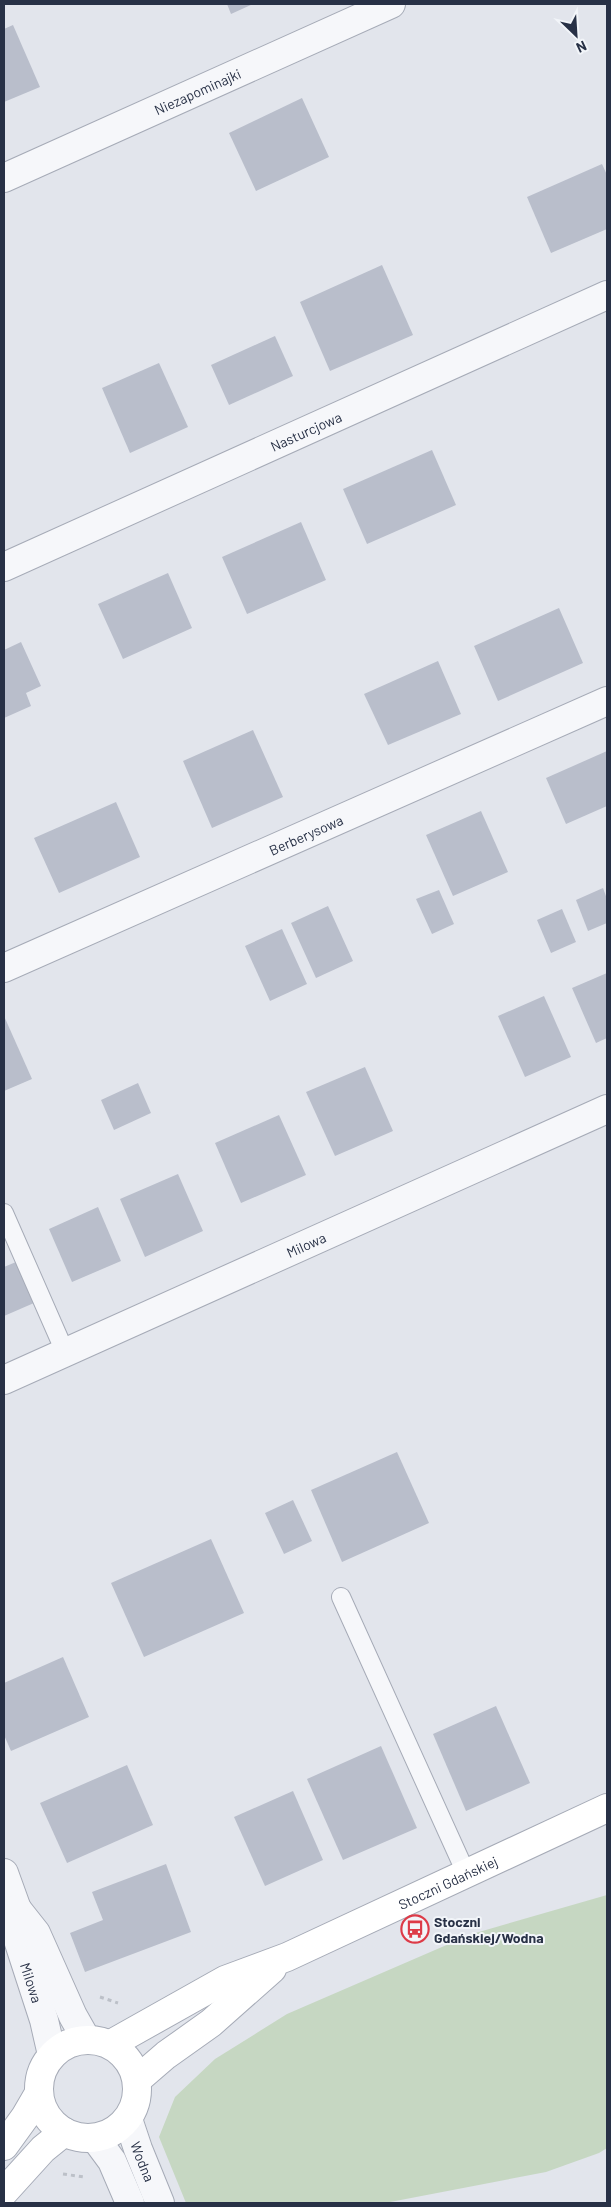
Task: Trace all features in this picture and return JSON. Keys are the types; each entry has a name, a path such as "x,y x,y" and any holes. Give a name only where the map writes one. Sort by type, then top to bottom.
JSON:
{"street":[{"name":"Niezapominajki","path":"4,178 391,4"},
{"name":"Nasturcjowa","path":"4,567 607,295"},
{"name":"Berberysowa","path":"4,968 607,701"},
{"name":"Milowa","path":"4,1380 607,1109"},
{"name":"Stoczni Gdańskiej","path":"98,2042 225,1980 286,1957 607,1808"},
{"name":"Milowa","path":"4,1873 17,1909 18,1940 44,2020 52,2055"},
{"name":"Milowa","path":"17,1909 36,1933 73,2016 98,2042"},
{"name":"Stoczni Gdańskiej","path":"138,2080 166,2055 210,2023 286,1957"},
{"path":"73,2042 98,2042 123,2053 133,2066 138,2080 138,2094 135,2107 128,2119 119,2128 96,2138 74,2136 64,2132 52,2122 43,2108 39,2093 40,2079 44,2066 52,2055 62,2047 73,2042"},
{"path":"4,2146 25,2117 39,2093"},
{"name":"Wodna","path":"128,2119 138,2150 160,2203"},
{"path":"4,2192 42,2149 64,2132"},
{"name":"Wodna","path":"96,2138 112,2161 130,2203"}],"lane":[{"path":"4,1213 65,1352"},
{"path":"341,1597 466,1872"}],"green space":[{"path":"607,1895 607,2148 599,2153 546,2172 385,2203 186,2203 159,2137 175,2097 215,2059 287,2014 472,1934"}],"building":[{"path":"227,4 253,4 231,14"},
{"path":"13,25 40,87 4,102 4,29"},
{"path":"302,98 329,157 256,191 229,133"},
{"path":"602,164 607,175 607,229 551,253 527,197"},
{"path":"382,265 413,335 330,371 300,302"},
{"path":"275,336 293,376 229,405 211,365"},
{"path":"159,363 188,427 130,453 102,388"},
{"path":"432,450 456,505 367,544 343,489"},
{"path":"301,522 326,580 247,614 222,557"},
{"path":"168,573 192,628 123,659 98,604"},
{"path":"559,608 583,663 498,701 474,646"},
{"path":"21,642 41,686 26,693 31,706 4,718 4,650"},
{"path":"438,661 461,714 388,745 364,694"},
{"path":"253,730 283,797 212,828 183,761"},
{"path":"607,751 607,806 566,824 546,778"},
{"path":"116,802 140,857 59,893 34,838"},
{"path":"481,811 508,872 453,896 426,835"},
{"path":"603,888 607,899 607,923 588,931 576,900"},
{"path":"439,890 454,924 432,934 416,899"},
{"path":"328,906 353,961 316,978 291,923"},
{"path":"562,909 576,942 551,953 537,920"},
{"path":"282,929 307,984 270,1001 245,946"},
{"path":"607,973 607,1038 596,1043 572,988"},
{"path":"544,996 571,1057 525,1077 498,1016"},
{"path":"4,1016 32,1079 4,1091"},
{"path":"365,1067 393,1131 335,1156 306,1092"},
{"path":"138,1083 151,1113 114,1130 101,1100"},
{"path":"279,1115 306,1175 241,1203 215,1143"},
{"path":"178,1174 203,1231 145,1257 120,1199"},
{"path":"98,1207 121,1261 72,1282 49,1229"},
{"path":"16,1262 34,1303 4,1316 4,1267"},
{"path":"397,1452 429,1523 342,1562 311,1490"},
{"path":"293,1500 312,1541 284,1554 265,1513"},
{"path":"211,1539 244,1613 144,1657 111,1583"},
{"path":"63,1657 89,1717 11,1751 4,1735 4,1683"},
{"path":"496,1706 530,1783 466,1811 433,1734"},
{"path":"381,1746 417,1828 343,1860 307,1779"},
{"path":"127,1765 153,1825 67,1863 40,1803"},
{"path":"293,1791 323,1860 265,1886 234,1817"},
{"path":"166,1864 191,1932 85,1972 70,1933 103,1920 92,1892"}],"place":[{"name":"Stoczni Gdańskiej/Wodna","path":"415,1929"}]}
